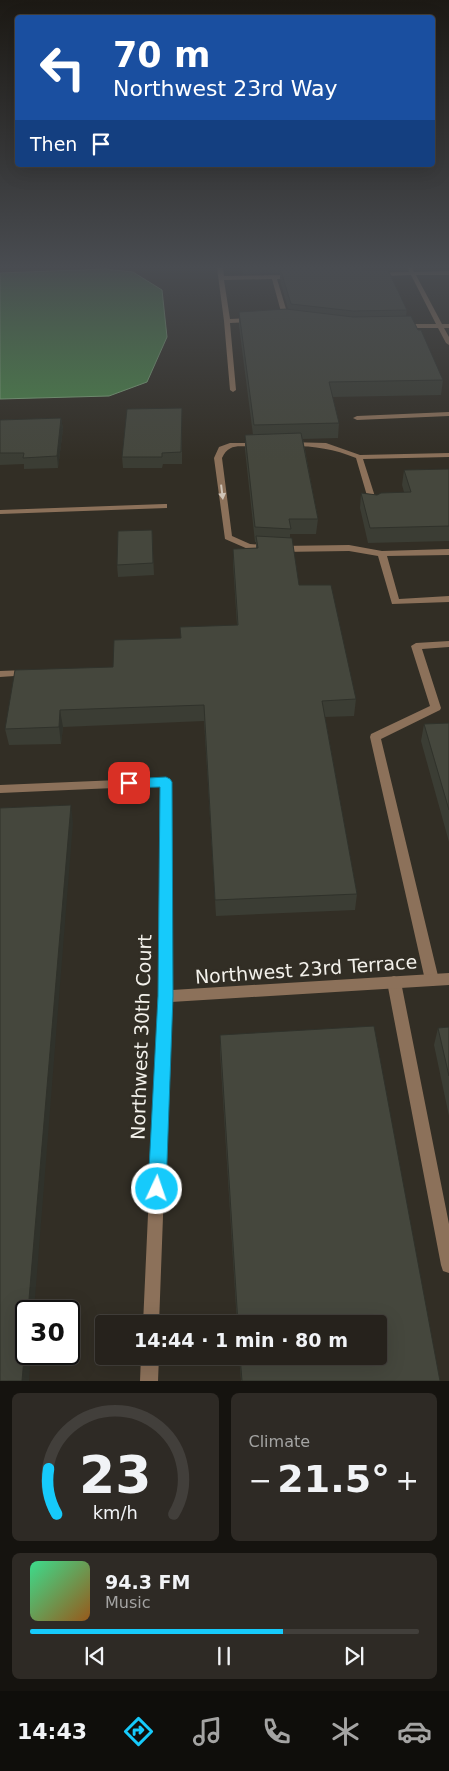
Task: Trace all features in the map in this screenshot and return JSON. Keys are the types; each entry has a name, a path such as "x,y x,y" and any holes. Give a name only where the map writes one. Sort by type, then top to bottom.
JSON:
{"street":[{"path":"228,332 233,390"},
{"path":"357,418 449,414"},
{"path":"265,444 230,445 222,448 218,458 228,537 248,546 280,549 348,548 382,554 449,552"},
{"path":"283,444 324,444 341,448 359,457 449,454"},
{"path":"359,457 374,506"},
{"path":"0,512 164,506"},
{"path":"382,554 395,602 449,599"},
{"path":"432,980 375,737 436,708 416,646 449,644"},
{"path":"0,674 37,673"},
{"name":"Northwest 30th Court","path":"0,789 166,782 165,996 151,1315"},
{"name":"Northwest 23rd Terrace","path":"165,996 449,978"},
{"path":"394,982 449,1265"},
{"path":"149,1381 150,1365"}],"shaded area":[{"path":"0,332 167,332 167,337 147,382 109,396 0,399"}],"building":[{"path":"242,332 422,332 443,380 329,382 339,423 254,425"},
{"path":"182,408 181,452 162,453 162,457 122,457 127,409"},
{"path":"61,418 57,456 23,458 24,453 0,453 0,420"},
{"path":"301,433 318,519 289,519 291,529 255,527 245,435"},
{"path":"449,469 449,526 370,528 361,493 377,495 381,493 411,492 404,470"},
{"path":"152,530 153,563 117,565 118,531"},
{"path":"256,536 292,538 299,585 331,585 356,699 322,701 357,894 215,900 204,705 60,710 59,727 5,729 15,670 113,667 114,640 181,638 180,627 238,625 233,549 258,548"},
{"path":"449,723 449,810 424,724"},
{"path":"71,805 29,1300 15,1300 15,1365 23,1365 22,1381 0,1381 0,808"},
{"path":"374,1026 440,1381 242,1381 241,1365 387,1365 387,1315 237,1315 220,1035"},
{"path":"449,1027 449,1076 438,1028"}],"route":[{"path":"129,783 166,782 165,996 157,1189"}]}
